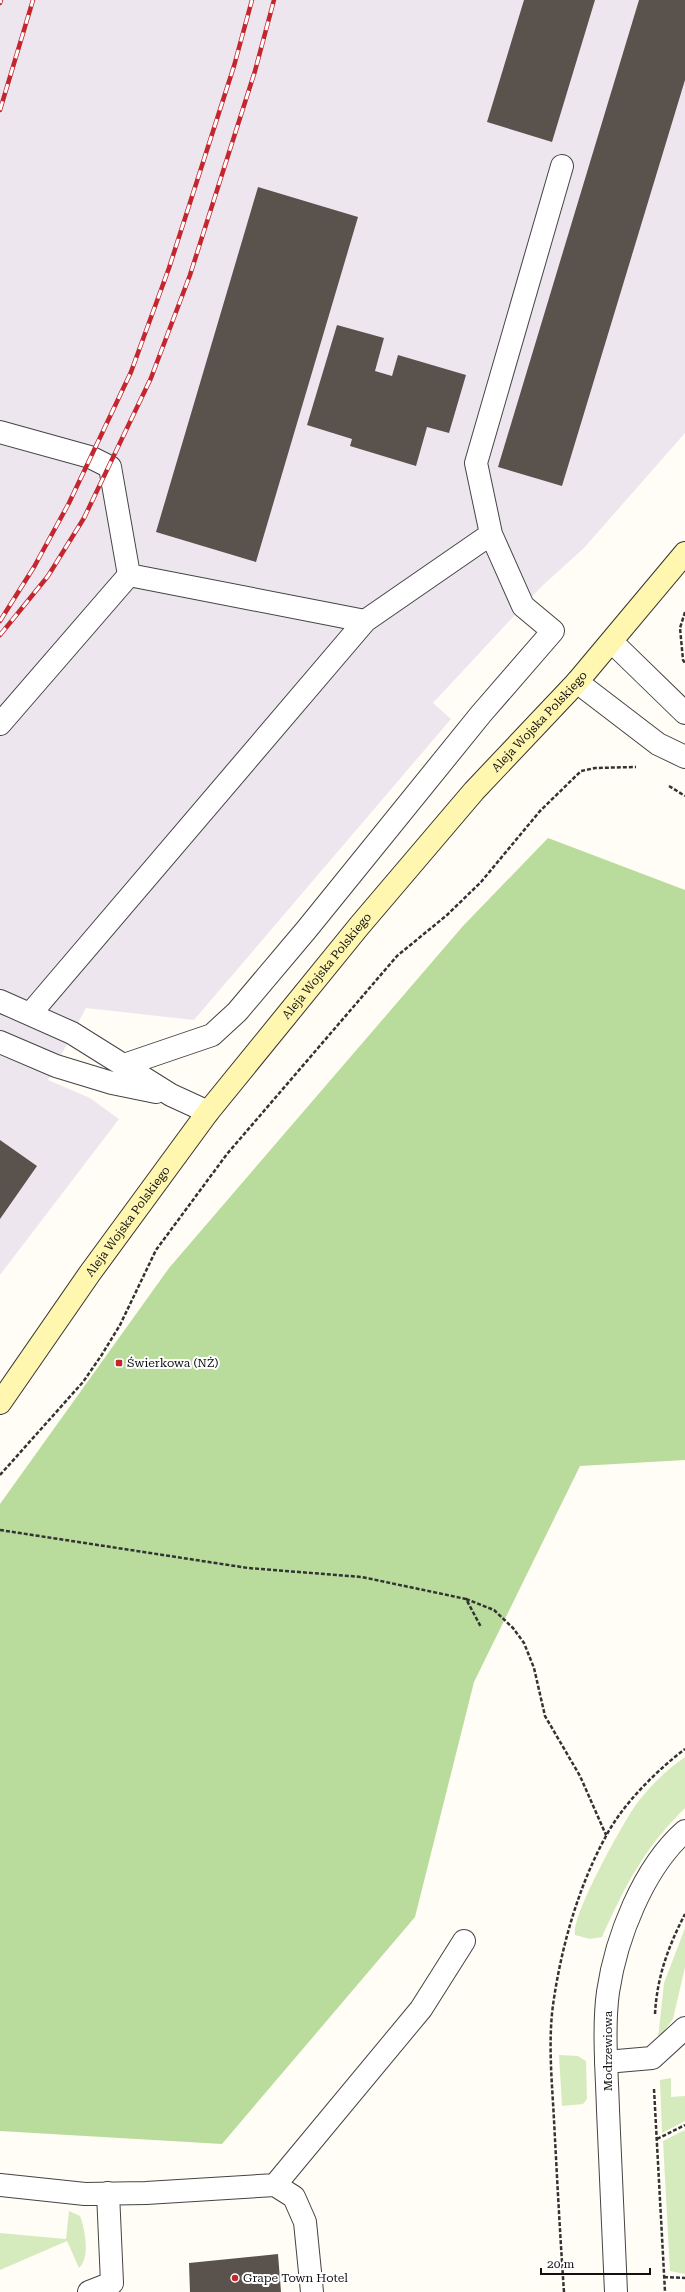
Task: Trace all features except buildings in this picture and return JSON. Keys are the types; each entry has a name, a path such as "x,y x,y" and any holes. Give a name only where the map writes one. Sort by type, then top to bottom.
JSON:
{"main road":[{"name":"Aleja Wojska Polskiego","path":"0,1403 90,1273 208,1112 360,925 474,791 577,682 685,553"}],"street":[{"path":"124,1065 212,1034 236,1012 307,929 481,714 553,631 523,606 491,534 476,462 562,166"},
{"path":"0,432 90,457 110,467 129,575"},
{"path":"31,1013 364,622 491,534"},
{"path":"129,575 364,622"},
{"path":"0,724 129,575"},
{"path":"612,642 685,713"},
{"path":"577,682 658,744 685,757"},
{"path":"0,1001 31,1013 72,1034 171,1095 208,1112"},
{"path":"0,1042 56,1066 112,1083 171,1095"},
{"name":"Modrzewiowa","path":"616,2292 606,2062 608,1992 623,1930 644,1884 676,1839 685,1831"},
{"path":"275,2184 421,2009 464,1941"},
{"path":"606,2062 652,2058 685,2028"},
{"path":"0,2185 85,2194 275,2184 294,2197 305,2222 312,2292"},
{"path":"89,2292 112,2283 108,2193"}],"path":[{"path":"685,612 680,628 683,660 685,663"},
{"path":"0,1475 83,1382 120,1325 151,1264 156,1250 228,1154 397,956 447,915 481,882 540,811 581,771 624,766 640,767"},
{"path":"0,1530 248,1568 362,1578 466,1599 494,1610 513,1628 524,1644 534,1668 545,1716 580,1776 606,1835"},
{"path":"466,1599 481,1627"},
{"path":"665,2292 652,2058 656,1988 668,1947 685,1914"},
{"path":"657,2140 685,2125"},
{"path":"664,2277 685,2278"}],"shaded area":[{"path":"0,0 685,0 685,433 584,548 541,587 433,703 451,719 194,1020 86,1008 48,1080 90,1098 119,1119 0,1275"}],"green space":[{"path":"548,838 685,890 685,1460 580,1466 474,1682 415,1917 222,2144 0,2131 0,1504 169,1268 463,926"},
{"path":"685,1757 685,1808 658,1838 637,1868 602,1937 590,1939 575,1935 576,1925 589,1891 609,1850 635,1806 664,1773"},
{"path":"685,1928 685,1967 673,2019 658,2039 664,1983"},
{"path":"559,2055 578,2056 586,2061 587,2099 583,2104 562,2106"},
{"path":"671,2078 671,2097 685,2096 685,2121 662,2133 660,2080"},
{"path":"685,2130 685,2274 670,2271 663,2141"},
{"path":"69,2211 80,2216 84,2228 86,2249 83,2262 79,2268 67,2241 0,2270 0,2233 66,2239"}],"railway":[{"path":"0,110 33,0"},
{"path":"0,621 34,567 69,503 131,372 169,268 234,66 252,0"},
{"path":"0,635 48,576 84,518 151,378 190,275 255,71 274,0"}],"place":[{"name":"Świerkowa (NŻ)","path":"119,1363"},
{"name":"Grape Town Hotel","path":"235,2278"}]}
